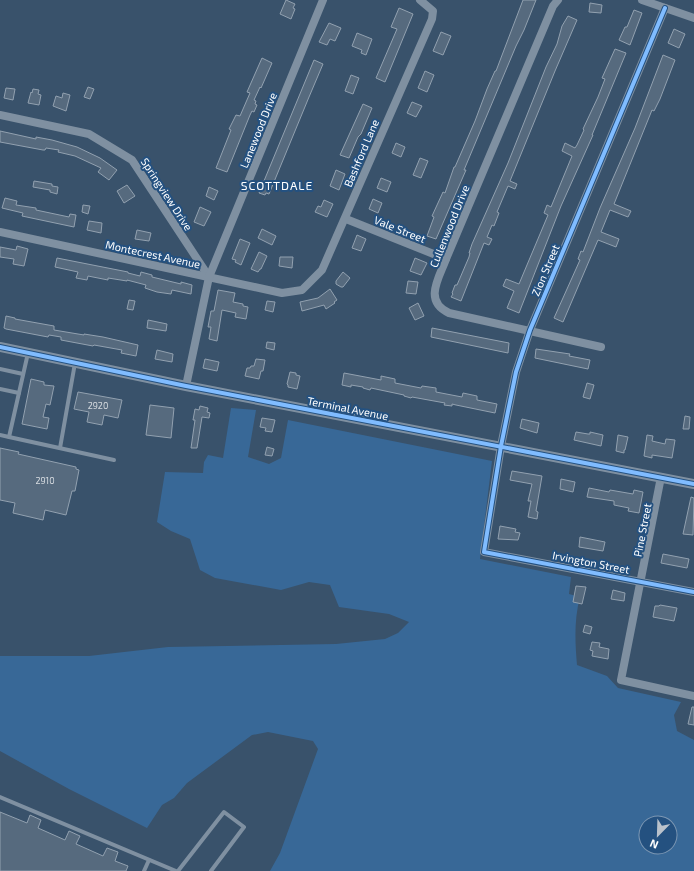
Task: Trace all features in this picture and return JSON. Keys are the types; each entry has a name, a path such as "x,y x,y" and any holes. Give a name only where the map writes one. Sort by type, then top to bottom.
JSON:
{"street":[{"name":"Lanewood Drive","path":"186,386 209,277 323,0"},
{"name":"Bashford Lane","path":"302,290 322,270 346,219 404,80 432,19 433,11 420,0"},
{"name":"Cullenwood Drive","path":"558,0 553,6 446,259 434,293 437,305 442,310 449,313 602,347"},
{"path":"642,0 694,18"},
{"name":"Zion Street","path":"484,552 501,446 516,372 530,330 665,8"},
{"name":"Springview Drive","path":"0,115 89,134 132,160 209,277"},
{"name":"Vale Street","path":"346,219 446,259"},
{"name":"Montecrest Avenue","path":"0,232 282,293 302,290"},
{"name":"Terminal Avenue","path":"0,347 186,386 694,484"},
{"name":"Pine Street","path":"661,477 621,680 694,696"},
{"name":"Irvington Street","path":"484,552 694,592"}],"lane":[{"path":"9,437 28,352"},
{"path":"60,448 75,362"},
{"path":"0,369 23,374"},
{"path":"0,390 19,393"},
{"path":"0,435 114,460"},
{"path":"0,797 177,871 224,812 244,827 211,871"},
{"path":"144,871 149,860"}],"shaded area":[{"path":"231,408 256,410 248,457 269,464 281,458 288,420 492,461 480,559 571,577 569,594 580,597 576,631 577,665 607,676 618,688 681,702 674,715 677,731 694,740 694,871 270,871 280,853 318,749 313,741 268,732 252,735 187,783 174,798 162,805 147,828 69,789 0,751 0,656 89,656 168,647 336,644 385,639 398,633 409,622 389,614 339,607 330,585 309,582 281,590 215,578 200,570 190,539 171,531 157,522 165,472 203,473 204,462 208,455 223,458"}],"building":[{"path":"286,0 295,4 293,8 295,9 291,19 280,14"},
{"path":"523,0 536,0 436,239 427,236 434,217 432,216 443,192 445,193 454,167 496,71"},
{"path":"590,3 602,5 601,13 589,12"},
{"path":"399,8 413,14 385,82 376,78 397,29 391,27"},
{"path":"634,10 642,13 630,45 619,40 625,27 627,27"},
{"path":"568,16 577,20 510,181 517,184 515,189 508,186 497,212 499,213 494,226 492,225 487,237 492,239 489,245 484,243 461,301 451,297 455,285 457,285 469,257 472,244 508,163 546,67 557,44 562,26"},
{"path":"329,23 341,28 335,41 330,39 327,45 319,42"},
{"path":"674,29 685,34 679,48 668,43"},
{"path":"441,32 451,36 443,55 433,51"},
{"path":"357,33 372,39 366,55 361,53 362,50 352,46"},
{"path":"615,49 626,53 593,135 561,206 519,313 507,308 514,291 503,286 506,279 519,284 548,215 544,213 547,205 551,207 572,156 562,151 565,143 575,148 577,145 598,97 605,79 602,78"},
{"path":"663,55 675,60 660,99 654,111 652,110 614,204 631,211 628,217 610,210 601,232 619,239 616,247 598,240 563,322 554,318 580,260 578,259 581,251 583,252 600,208 635,128"},
{"path":"262,58 272,63 254,100 256,101 255,104 257,105 254,112 252,111 250,115 227,172 216,168 231,130 229,129 236,115 240,116 250,93 247,92"},
{"path":"314,60 323,64 269,194 266,193 265,195 259,193"},
{"path":"425,71 434,75 427,92 418,88"},
{"path":"351,75 359,78 353,94 345,91"},
{"path":"88,87 94,89 90,99 84,97"},
{"path":"6,88 15,89 13,100 4,98"},
{"path":"33,89 39,90 38,94 41,95 39,105 28,103"},
{"path":"63,93 70,95 66,111 53,106 56,96 62,98"},
{"path":"412,102 422,106 416,117 407,113"},
{"path":"363,104 372,108 361,134 358,137 349,158 340,155"},
{"path":"0,131 36,139 36,137 52,140 77,147 100,158 117,170 109,180 98,172 101,168 75,156 58,152 59,150 46,148 43,150 0,142"},
{"path":"396,143 405,147 401,157 392,153"},
{"path":"420,158 428,161 421,178 413,175"},
{"path":"336,170 345,174 339,190 330,186"},
{"path":"381,178 391,182 387,192 377,188"},
{"path":"34,181 52,184 52,186 58,187 57,194 50,192 50,190 33,187"},
{"path":"127,185 135,196 124,203 117,191"},
{"path":"209,187 218,191 214,200 206,196"},
{"path":"5,198 17,201 16,205 36,208 36,210 69,217 70,214 76,215 74,227 22,216 23,213 2,208"},
{"path":"373,199 382,203 378,213 369,209"},
{"path":"324,200 333,204 327,217 315,212 318,206 321,207"},
{"path":"83,205 90,206 88,214 82,212"},
{"path":"200,207 211,212 204,226 194,222"},
{"path":"89,221 102,223 101,233 87,230"},
{"path":"262,229 276,236 272,245 258,238"},
{"path":"137,230 151,233 149,241 135,239"},
{"path":"357,235 366,239 361,251 352,248"},
{"path":"240,239 250,243 241,265 235,262 236,260 232,259"},
{"path":"17,246 28,249 24,266 13,264 14,259 0,257 0,247 16,250"},
{"path":"259,252 267,256 258,272 251,269"},
{"path":"280,257 293,257 292,268 279,266"},
{"path":"57,258 128,272 140,276 141,272 152,275 152,277 181,284 181,282 192,285 191,294 172,290 171,294 157,292 145,288 146,285 127,280 108,278 108,280 88,276 87,280 76,278 78,272 55,267"},
{"path":"415,258 427,263 421,275 410,271"},
{"path":"343,272 350,278 343,287 341,287 336,284 336,281"},
{"path":"408,281 418,282 416,294 406,293"},
{"path":"330,289 337,300 334,302 335,303 326,309 324,305 302,311 300,302 318,298"},
{"path":"218,290 235,293 233,302 243,304 243,306 248,307 246,319 235,317 236,313 222,310 217,341 209,339 211,327 208,327 211,311 214,311"},
{"path":"129,300 135,301 133,310 127,309"},
{"path":"267,301 275,302 273,312 265,310"},
{"path":"418,303 424,316 415,320 409,308"},
{"path":"6,316 54,326 54,330 103,337 138,345 136,356 121,353 122,350 61,340 61,337 49,335 48,337 6,329 4,328"},
{"path":"148,320 167,324 166,331 147,328"},
{"path":"432,328 509,343 508,353 431,337"},
{"path":"267,342 275,343 274,350 266,348"},
{"path":"536,349 570,354 569,356 590,360 588,369 535,358"},
{"path":"157,350 173,354 172,362 155,359"},
{"path":"205,359 219,362 217,371 203,368"},
{"path":"256,359 265,360 263,371 261,371 259,379 245,376 247,368 254,366"},
{"path":"290,372 296,373 296,375 300,376 297,389 288,387 287,384"},
{"path":"344,373 381,380 381,376 395,379 395,383 421,388 422,386 436,388 436,392 462,397 463,393 477,396 477,400 497,404 495,413 452,404 452,406 444,405 445,403 411,398 404,395 371,388 370,390 363,387 342,385"},
{"path":"31,379 44,382 44,385 54,386 50,405 46,404 43,417 49,418 47,429 22,424"},
{"path":"587,383 594,385 590,399 583,397"},
{"path":"78,392 122,400 118,418 104,415 102,425 87,422 89,412 74,409"},
{"path":"150,405 174,408 171,438 146,435"},
{"path":"200,406 208,408 207,412 210,413 209,418 202,417 197,448 191,448 195,409 199,410"},
{"path":"685,416 690,417 689,429 683,429"},
{"path":"262,418 275,420 272,432 265,431 266,428 260,427"},
{"path":"522,419 539,423 537,433 520,428"},
{"path":"576,432 590,434 590,432 603,435 601,446 574,440"},
{"path":"618,435 628,437 624,453 616,451"},
{"path":"647,435 653,436 652,441 665,444 666,439 675,440 672,458 652,455 652,458 644,456"},
{"path":"267,447 274,449 272,456 265,455"},
{"path":"0,448 19,452 18,454 76,467 76,469 79,470 75,491 72,491 66,515 45,510 43,520 13,513 15,503 0,500"},
{"path":"512,471 542,476 536,511 538,512 537,519 528,517 531,501 528,501 532,484 510,480"},
{"path":"561,479 575,482 573,492 560,489"},
{"path":"589,488 609,492 610,490 633,494 634,490 643,492 639,513 628,511 629,508 614,505 614,501 587,497"},
{"path":"691,497 694,498 693,535 683,534"},
{"path":"500,526 516,529 515,532 520,533 518,540 498,539"},
{"path":"580,537 605,542 603,551 579,547"},
{"path":"663,554 689,559 687,568 661,563"},
{"path":"576,586 586,587 582,604 573,602"},
{"path":"613,590 625,593 624,601 611,599"},
{"path":"660,605 677,608 674,621 653,617 655,606"},
{"path":"585,625 592,627 590,634 583,632"},
{"path":"592,642 600,643 599,647 609,649 608,659 592,656 593,651 590,650"},
{"path":"692,707 694,707 694,725 688,724"},
{"path":"0,812 27,823 30,815 41,820 38,828 65,840 69,831 80,836 76,844 103,856 107,848 118,852 115,861 128,866 126,871 0,871"}],"cycle path":[{"path":"665,8 530,330 516,372 501,446 484,552 694,592"},
{"path":"0,347 186,386 694,484"}],"district":[{"name":"SCOTTDALE","path":"277,185"}]}
